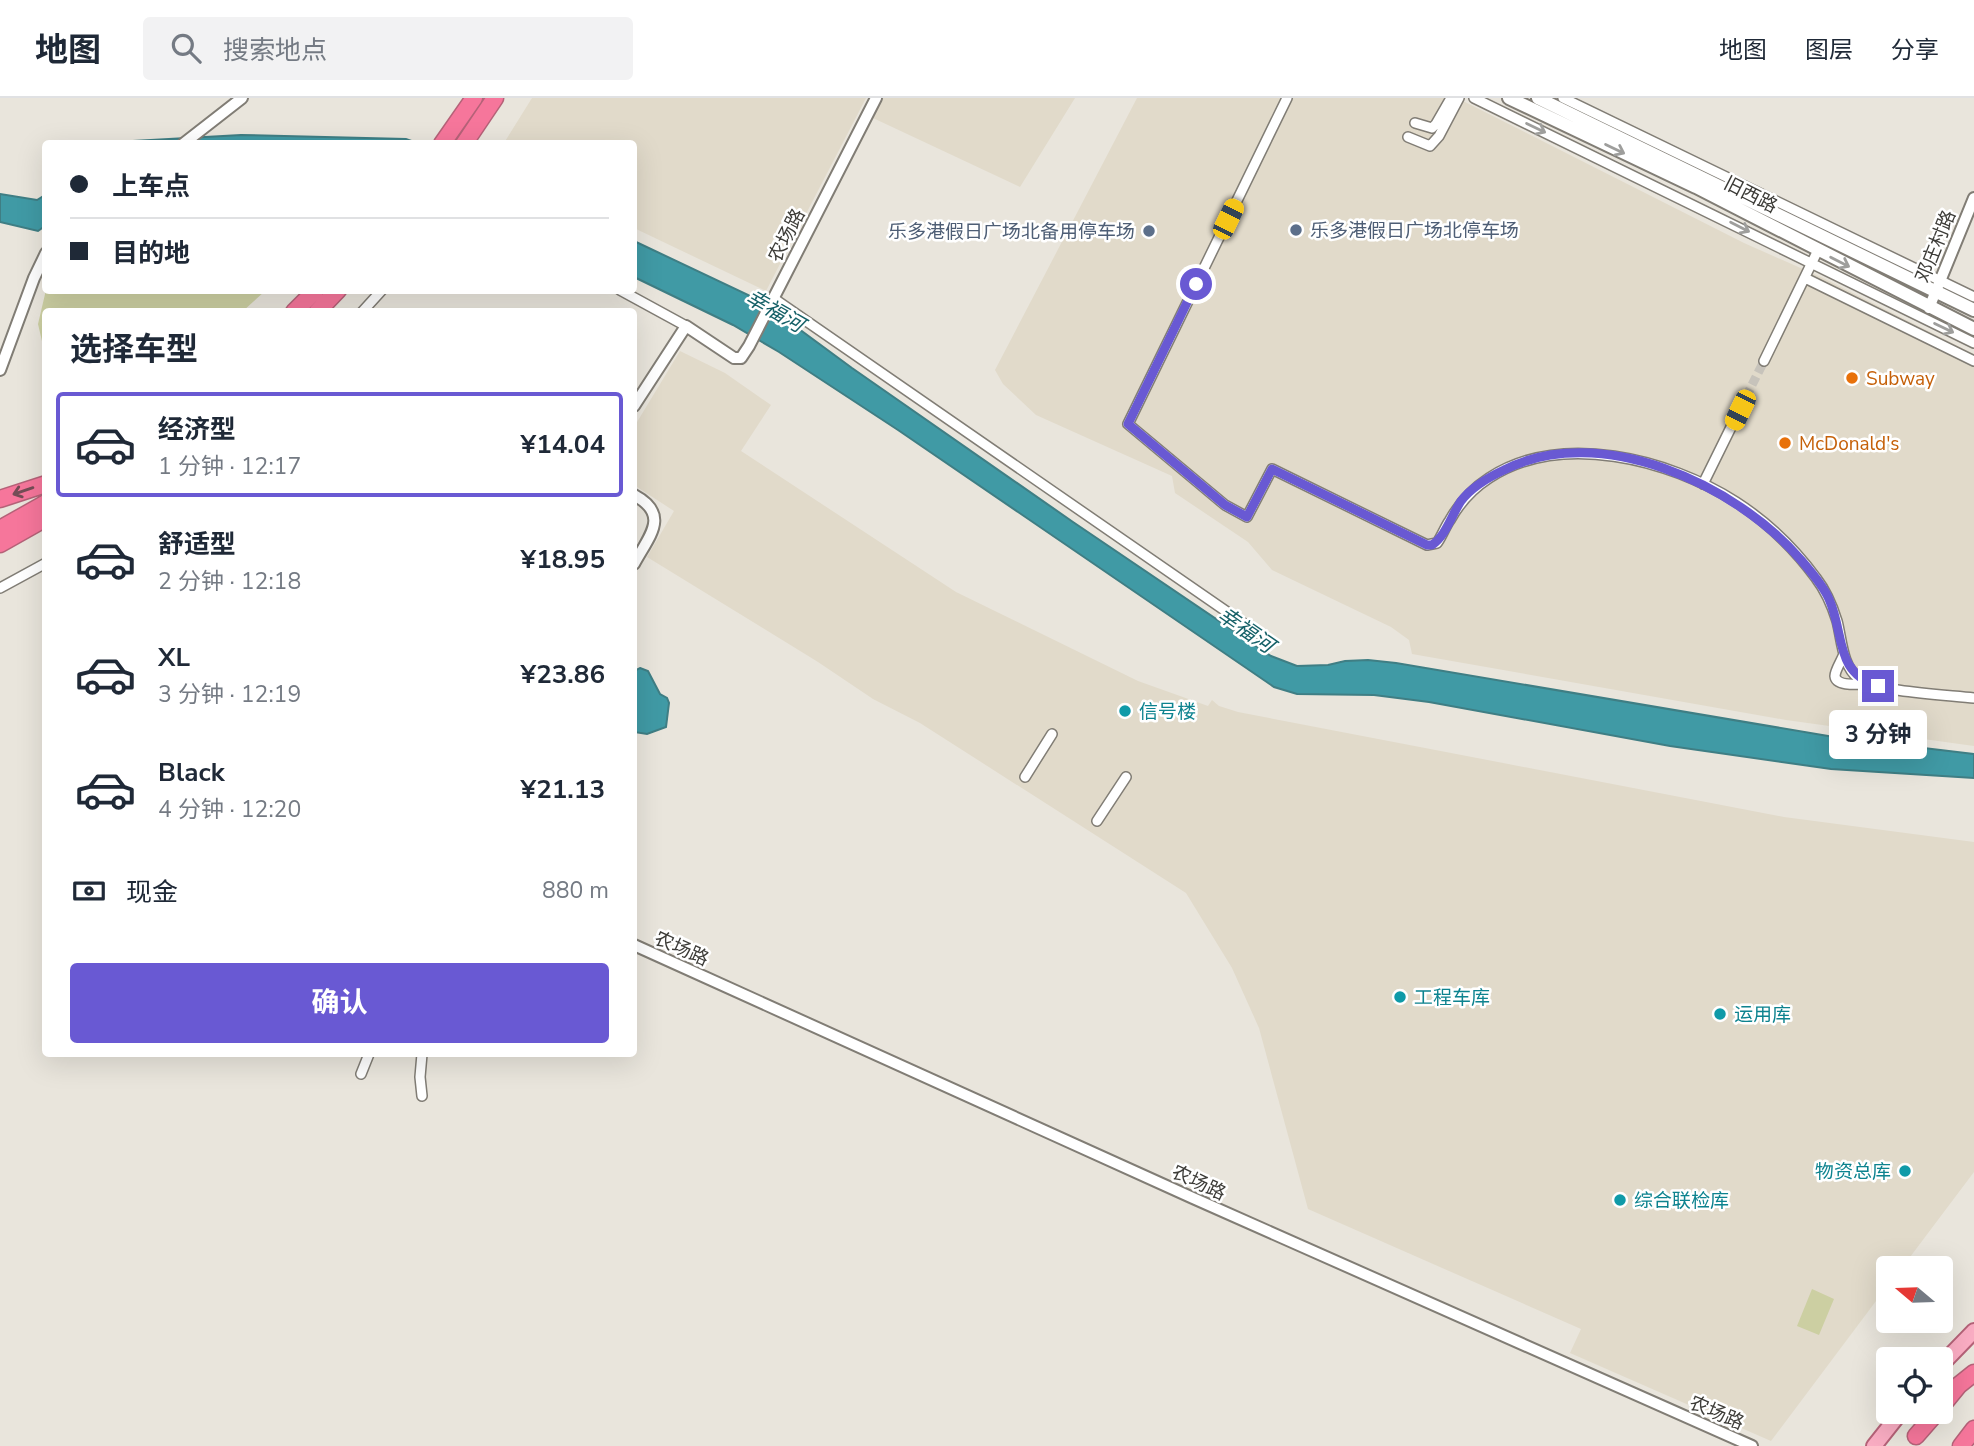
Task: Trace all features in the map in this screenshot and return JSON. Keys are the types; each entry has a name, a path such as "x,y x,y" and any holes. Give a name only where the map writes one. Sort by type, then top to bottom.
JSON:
{"highway":[{"path":"456,139 474,98"},
{"path":"456,139 495,98"},
{"path":"298,308 312,294"},
{"path":"321,308 334,294"},
{"path":"0,499 42,485"},
{"path":"0,529 42,505"},
{"path":"0,544 42,520"},
{"path":"1953,1392 1974,1373"},
{"path":"1916,1436 1926,1424"},
{"path":"1961,1446 1974,1429"}],"main road":[{"name":"旧西路","path":"1509,98 1696,187 1974,329"},
{"name":"旧西路","path":"1538,98 1938,286 1974,310"},
{"path":"1953,1353 1974,1331"},
{"path":"1874,1446 1891,1424"}],"street":[{"path":"188,140 242,98"},
{"name":"农场路","path":"686,326 734,358 741,358 876,98"},
{"path":"1287,98 1128,424 1225,505 1247,517 1272,469 1427,545 1437,543 1463,499 1473,490 1505,469 1529,459 1570,453 1599,455 1660,468 1703,484 1736,502 1783,539 1828,596 1848,665 1859,679 1874,685"},
{"path":"1415,123 1432,128 1451,98"},
{"path":"1408,137 1430,146 1439,136 1459,98"},
{"path":"1474,98 1974,343"},
{"path":"1563,98 1938,286 1974,297"},
{"name":"邓庄村路","path":"1929,308 1974,198"},
{"path":"1764,361 1818,250"},
{"path":"0,370 42,261"},
{"path":"1805,278 1974,361"},
{"path":"366,308 378,294"},
{"path":"627,294 686,326 637,401"},
{"path":"772,300 1259,634"},
{"path":"1703,484 1740,410"},
{"path":"637,497 648,503 655,522 637,558"},
{"path":"0,588 42,565"},
{"path":"1844,654 1835,676 1840,683 1974,698"},
{"path":"1025,777 1052,734"},
{"path":"1097,821 1126,777"},
{"name":"农场路","path":"637,946 1205,1204 1752,1446"},
{"path":"361,1074 368,1057"},
{"path":"422,1057 422,1096"}],"shaded area":[{"path":"532,98 866,98 766,291 637,229 637,140 506,140"},
{"path":"883,98 1075,98 1020,187 873,118"},
{"path":"1137,98 1457,98 1744,243 1823,278 1974,354 1974,746 1786,720 1412,654 1409,640 1391,627 1272,570 1248,542 1175,493 1172,476 1036,415 1003,384 995,370"},
{"path":"680,351 725,373 771,405 741,451 956,592 1138,681 1208,706 1212,700 1219,706 1238,712 1784,817 1974,842 1974,1172 1911,1256 1876,1256 1876,1301 1771,1441 1570,1353 1581,1329 1308,1209 1259,1028 1232,968 1186,893 920,723 873,699 647,557 674,511 637,487 637,422"}],"green space":[{"path":"45,294 262,294 246,308 42,308 42,341 38,324"},
{"path":"1812,1289 1834,1299 1819,1335 1797,1326"}],"water":[{"path":"241,135 409,140 151,140"},
{"path":"0,194 37,200 42,197 42,228 38,231 0,222"},
{"path":"637,242 761,301 1073,522 1271,656 1297,666 1368,660 1396,663 1840,738 1974,754 1974,778 1831,769 1670,746 1429,702 1374,695 1297,694 1274,687 898,430 733,325 637,278"},
{"path":"637,670 648,671 660,694 667,698 669,703 666,727 647,734 637,732"}],"tunnel":[{"path":"1740,409 1764,361"}],"place":[{"name":"乐多港假日广场北停车场","path":"1296,230"},
{"name":"乐多港假日广场北备用停车场","path":"1149,231"},
{"name":"Subway","path":"1852,378"},
{"name":"McDonald's","path":"1785,443"},
{"name":"信号楼","path":"1125,711"},
{"name":"工程车库","path":"1400,997"},
{"name":"运用库","path":"1720,1014"},
{"name":"物资总库","path":"1905,1171"},
{"name":"综合联检库","path":"1620,1200"}],"route":[{"path":"1196,284 1128,424 1225,505 1247,517 1272,469 1427,545 1432,545 1437,543 1463,499 1473,490 1490,477 1529,459 1570,453 1630,460 1660,468 1687,477 1728,497 1783,539 1828,596 1848,665 1859,679 1878,686"}],"water label":[{"name":"幸福河","path":"775,311"},
{"name":"幸福河","path":"1246,630"}]}
